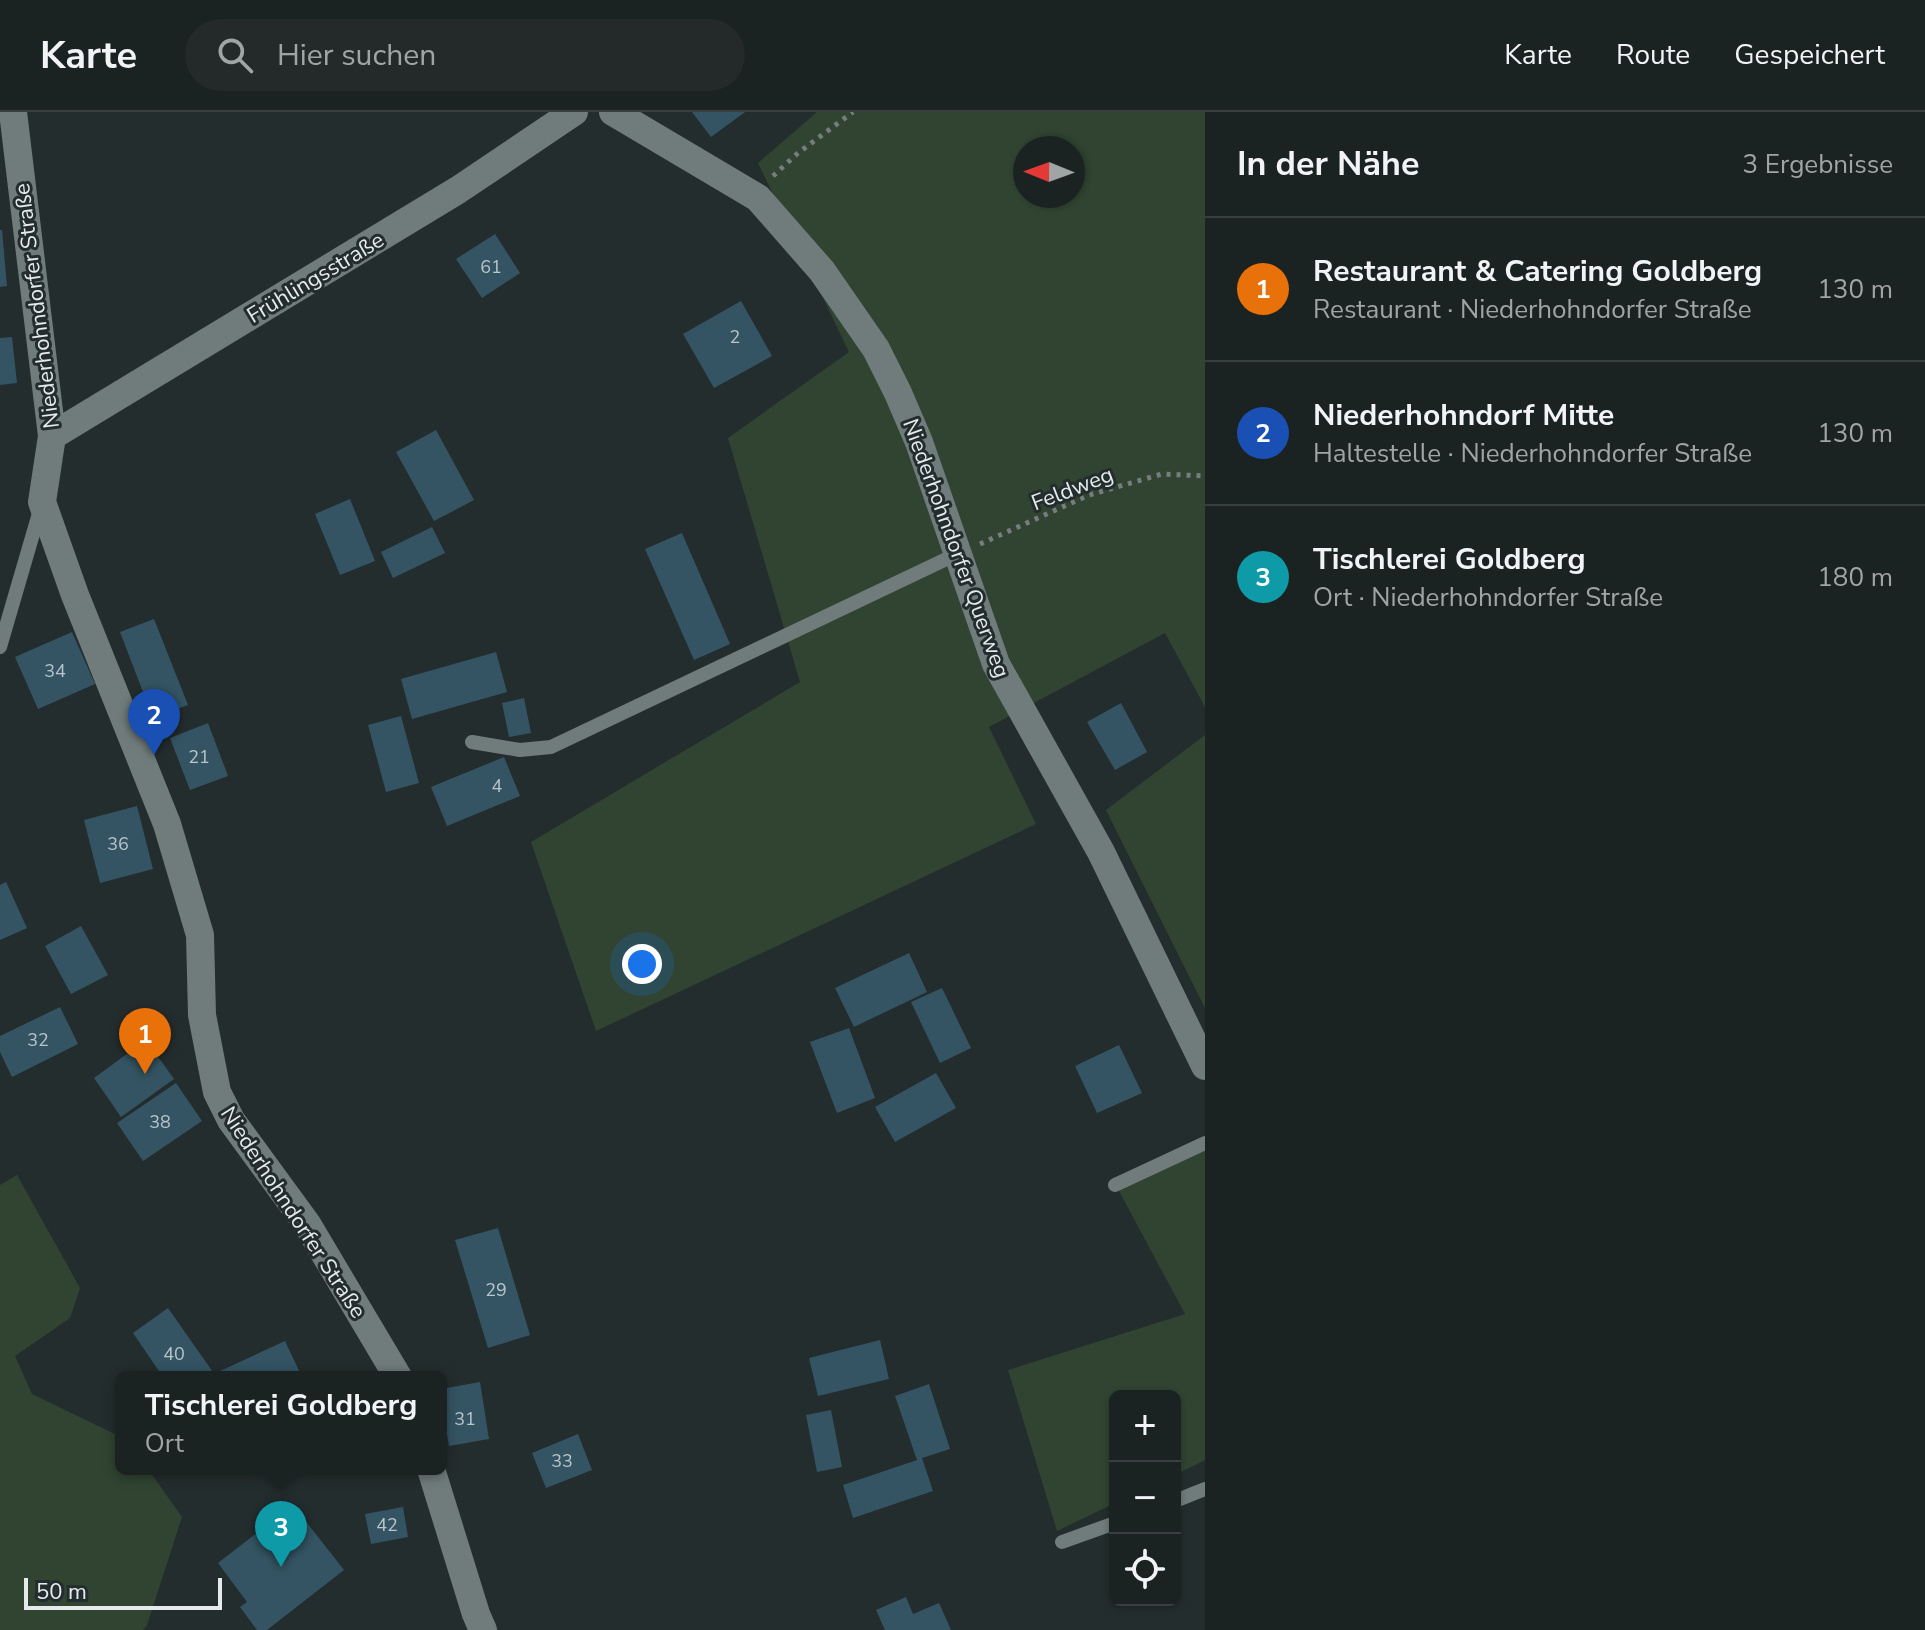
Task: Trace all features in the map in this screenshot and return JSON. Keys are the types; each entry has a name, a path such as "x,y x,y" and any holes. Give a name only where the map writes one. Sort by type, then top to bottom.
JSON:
{"street":[{"name":"Niederhohndorfer Straße","path":"13,112 52,436 42,502 75,595 167,824 200,935 202,1015 217,1092 231,1120 307,1224 394,1371"},
{"name":"Frühlingsstraße","path":"52,436 458,190 574,112"},
{"name":"Niederhohndorfer Querweg","path":"613,112 758,198 822,271 876,349 919,442 996,664 1101,852 1205,1066"},
{"path":"433,1475 483,1630"}],"lane":[{"path":"0,647 42,502"},
{"path":"472,742 520,750 551,747 957,554"},
{"path":"1115,1185 1205,1143"},
{"path":"1181,1499 1205,1489"},
{"path":"1062,1542 1109,1525"}],"path":[{"path":"758,198 767,182 798,153 853,112"},
{"name":"Feldweg","path":"957,554 1089,495 1162,474 1205,476"}],"green space":[{"path":"817,112 1205,112 1205,707 1165,633 989,727 1036,824 596,1031 531,842 800,682 728,438 849,352 758,163"},
{"path":"1205,735 1205,1008 1106,810"},
{"path":"1205,1146 1205,1460 1181,1472 1181,1390 1109,1390 1109,1506 1057,1531 1008,1370 1185,1314 1112,1178"},
{"path":"17,1175 80,1288 70,1318 15,1356 32,1394 115,1434 115,1475 152,1475 182,1517 143,1630 0,1630 0,1185"}],"building":[{"path":"692,112 745,112 711,137"},
{"path":"0,230 7,286 0,287"},
{"path":"495,234 520,273 482,298 456,259"},
{"path":"741,301 772,356 714,388 683,334"},
{"path":"12,337 17,383 0,385 0,338"},
{"path":"436,430 474,500 434,521 396,452"},
{"path":"350,499 375,561 340,575 315,514"},
{"path":"432,527 445,553 393,578 381,552"},
{"path":"682,533 730,644 694,660 645,549"},
{"path":"154,619 188,705 153,718 120,632"},
{"path":"72,632 95,684 38,709 15,657"},
{"path":"496,652 507,692 412,719 401,679"},
{"path":"524,698 531,733 509,737 502,703"},
{"path":"1121,703 1147,752 1115,770 1087,722"},
{"path":"401,716 419,783 386,792 368,725"},
{"path":"208,723 228,776 190,790 170,738"},
{"path":"504,757 520,796 447,826 431,787"},
{"path":"137,806 153,869 100,883 84,820"},
{"path":"6,882 27,928 0,940 0,885"},
{"path":"81,926 108,975 71,994 45,946"},
{"path":"909,953 927,992 854,1027 835,988"},
{"path":"942,988 971,1048 940,1063 911,1002"},
{"path":"60,1007 78,1044 12,1077 0,1052 0,1036"},
{"path":"849,1028 875,1098 837,1113 810,1042"},
{"path":"146,1040 174,1079 121,1117 94,1078"},
{"path":"1119,1045 1142,1093 1097,1113 1075,1066"},
{"path":"936,1073 956,1108 895,1142 875,1107"},
{"path":"176,1083 202,1121 143,1161 117,1123"},
{"path":"498,1228 530,1335 488,1348 455,1240"},
{"path":"168,1308 212,1371 159,1371 133,1333"},
{"path":"880,1340 889,1379 818,1396 809,1358"},
{"path":"285,1341 299,1371 220,1371"},
{"path":"480,1382 489,1439 449,1446 447,1388"},
{"path":"929,1384 950,1449 922,1458 933,1491 853,1518 843,1485 917,1460 895,1396"},
{"path":"831,1410 842,1467 817,1472 806,1415"},
{"path":"578,1434 592,1470 546,1488 532,1453"},
{"path":"293,1505 344,1570 267,1630 257,1630 240,1607 247,1602 218,1563"},
{"path":"403,1507 408,1537 371,1544 365,1514"},
{"path":"906,1597 913,1614 939,1603 951,1630 885,1630 876,1610"}],"place":[{"name":"Niederhohndorf Mitte","path":"154,755"},
{"name":"Restaurant & Catering Goldberg","path":"145,1074"},
{"name":"Tischlerei Goldberg","path":"281,1567"}]}
